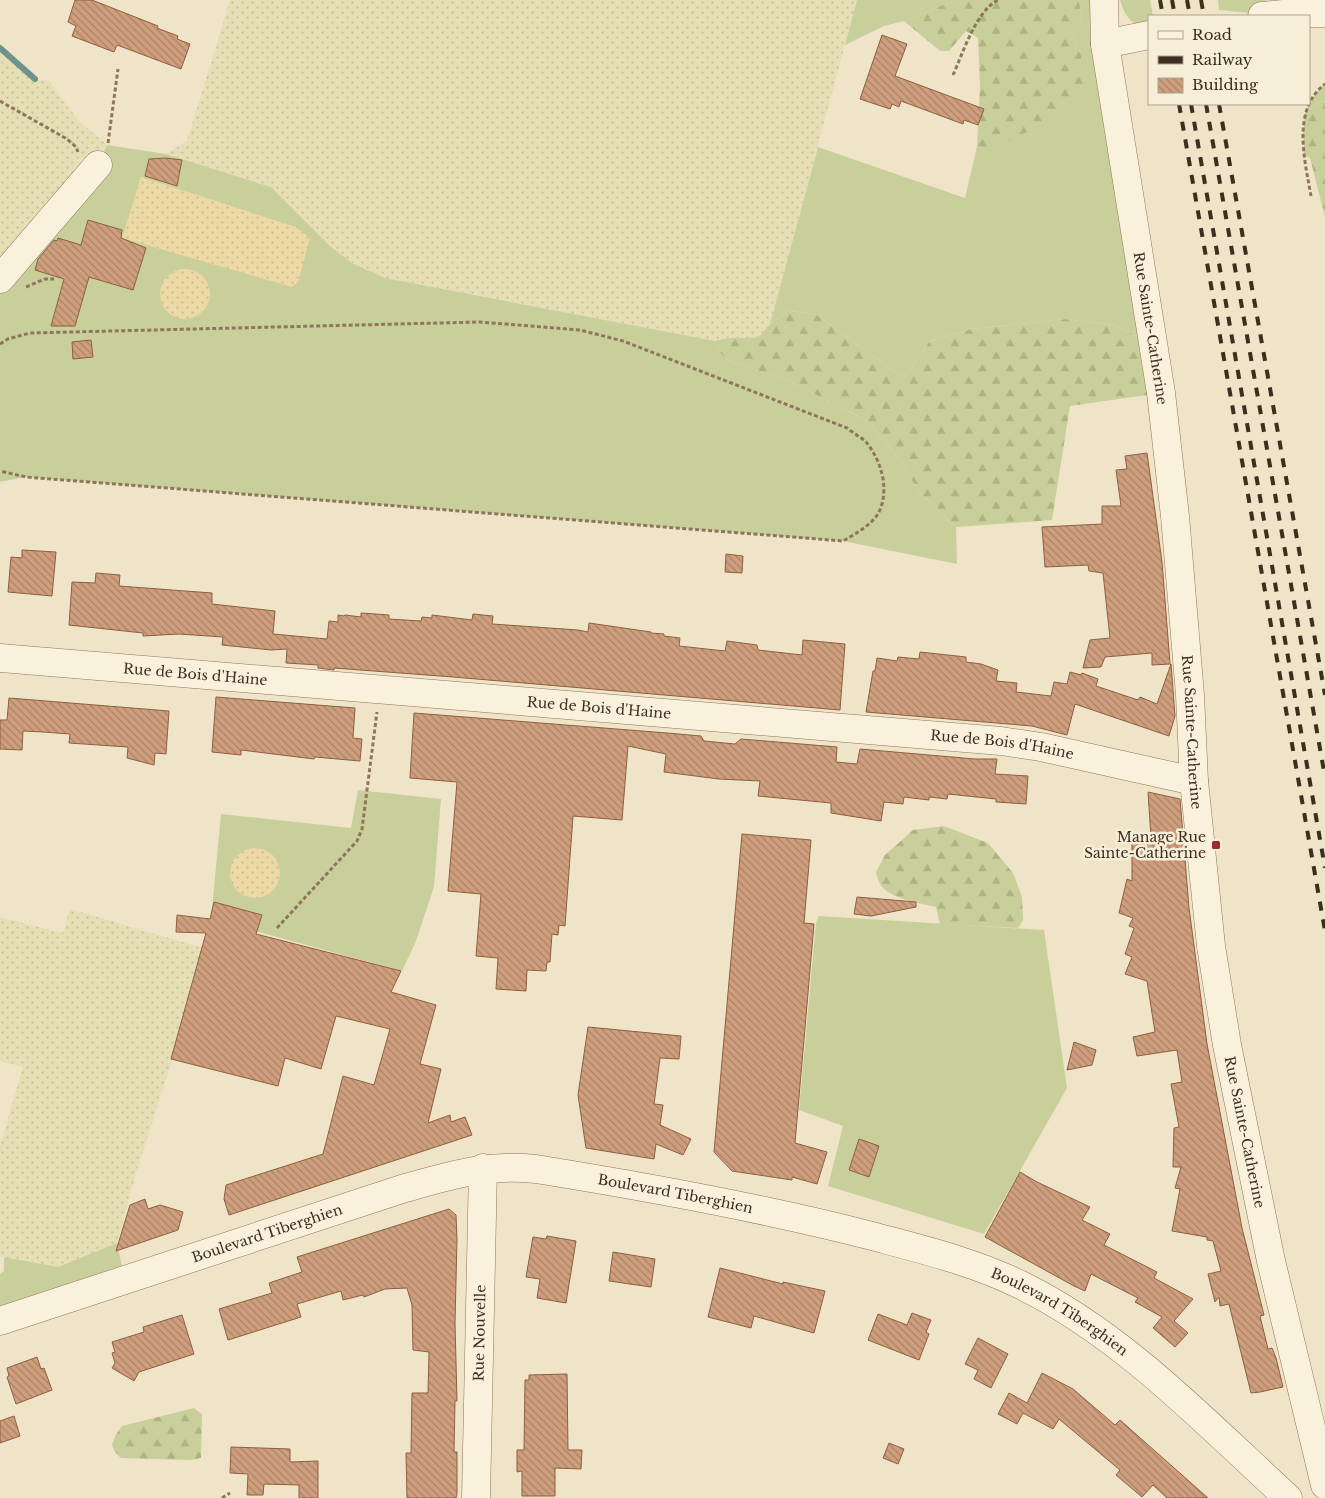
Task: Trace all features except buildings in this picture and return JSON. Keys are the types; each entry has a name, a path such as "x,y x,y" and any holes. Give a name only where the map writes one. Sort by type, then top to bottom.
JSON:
{"street":[{"name":"Rue Sainte-Catherine","path":"1104,0 1105,44 1161,393 1175,516 1190,695 1194,781 1211,946 1227,1045 1271,1261 1325,1485"},
{"path":"1266,10 1325,13"},
{"path":"1105,44 1148,35"},
{"path":"0,279 98,166"},
{"name":"Rue de Bois d'Haine","path":"0,658 1001,741 1041,747 1194,781"},
{"name":"Boulevard Tiberghien","path":"0,1321 405,1188 483,1168 511,1166 536,1169 698,1196 805,1219 945,1255 987,1270 1021,1285 1050,1302 1134,1358 1288,1498"},
{"name":"Rue Nouvelle","path":"476,1498 483,1168"}],"path":[{"path":"953,75 976,25 986,10 998,0"},
{"path":"98,166 107,145 118,69"},
{"path":"1310,102 1325,84"},
{"path":"0,101 67,139 76,147 81,156 78,189"},
{"path":"1309,105 1305,113 1303,130 1304,155 1311,196"},
{"path":"0,343 30,333 480,322 580,330 623,341 847,428 865,442 880,466 884,490 879,512 866,527 843,542 26,477 0,471"},
{"path":"277,928 358,841 362,829 379,689"},
{"path":"222,1498 230,1493"}],"shaded area":[{"path":"230,0 857,0 770,324 758,338 729,338 715,341 385,278 352,263 331,247 271,187 166,154 187,141"},
{"path":"0,48 35,79 49,81 78,120 107,145 104,154 87,162 81,157 78,189 0,278"},
{"path":"70,909 203,948 192,980 174,1054 136,1173 117,1243 58,1267 0,1257 0,1146 23,1067 0,1061 0,917 63,933"}],"green space":[{"path":"857,0 955,0 904,21 884,26 845,45"},
{"path":"955,0 1079,0 1082,19 1073,35 1081,54 1084,87 1074,109 986,152 977,147 980,85 978,38 966,31 949,51 940,51 904,21"},
{"path":"1079,0 1104,0 1155,349 1133,334 1115,325 1066,319 971,329 930,341 904,379 816,314 789,311 770,324 818,147 965,198 977,147 986,152 1081,54 1073,35 1082,19"},
{"path":"1120,0 1150,0 1153,15 1148,15 1148,26 1145,28 1131,21"},
{"path":"1218,0 1266,0 1270,15 1219,10"},
{"path":"1325,84 1325,101 1318,103 1305,113 1311,101"},
{"path":"1325,101 1325,217 1310,158 1304,155 1303,130 1305,113 1318,103"},
{"path":"107,145 166,154 271,187 331,247 352,263 385,278 715,341 719,352 729,361 787,380 869,422 901,462 919,492 956,527 957,564 843,541 26,477 0,482 0,279 98,166"},
{"path":"789,311 816,314 904,379 930,341 971,329 1066,319 1115,325 1133,334 1155,349 1161,393 1070,406 1052,520 956,527 919,492 901,462 869,422 787,380 729,361 719,352 715,341 729,338 758,338 770,324"},
{"path":"358,790 441,799 434,887 416,941 402,971 211,919 221,814 351,828"},
{"path":"944,826 988,843 1013,873 1022,897 1023,920 1018,928 940,924 936,907 897,897 884,889 880,884 876,872 885,855 913,830"},
{"path":"819,916 1044,930 1067,1088 984,1234 828,1186 843,1126 799,1110 816,923"},
{"path":"117,1243 125,1280 0,1321 0,1274 4,1271 4,1257 58,1267"},
{"path":"194,1408 202,1414 201,1458 191,1460 121,1458 115,1452 112,1445 115,1436 122,1426"}],"sand":[{"path":"141,177 296,227 310,238 298,282 292,287 122,238"},
{"path":"180,269 190,269 203,276 210,289 210,299 203,312 190,319 180,319 171,315 164,308 160,299 160,289 164,280 171,273"},
{"path":"250,848 260,848 273,855 280,868 280,878 273,891 260,898 250,898 241,894 234,887 230,878 230,868 234,859 241,852"}],"waterway":[{"path":"0,48 35,79"}],"railway":[{"path":"1160,0 1163,15"},
{"path":"1172,0 1175,15"},
{"path":"1187,0 1190,15"},
{"path":"1201,0 1204,15"},
{"path":"1179,105 1325,931"},
{"path":"1191,105 1325,868"},
{"path":"1206,105 1325,777"},
{"path":"1219,105 1325,695"}],"place":[{"name":"Manage Rue Sainte-Catherine","path":"1216,845"}]}
